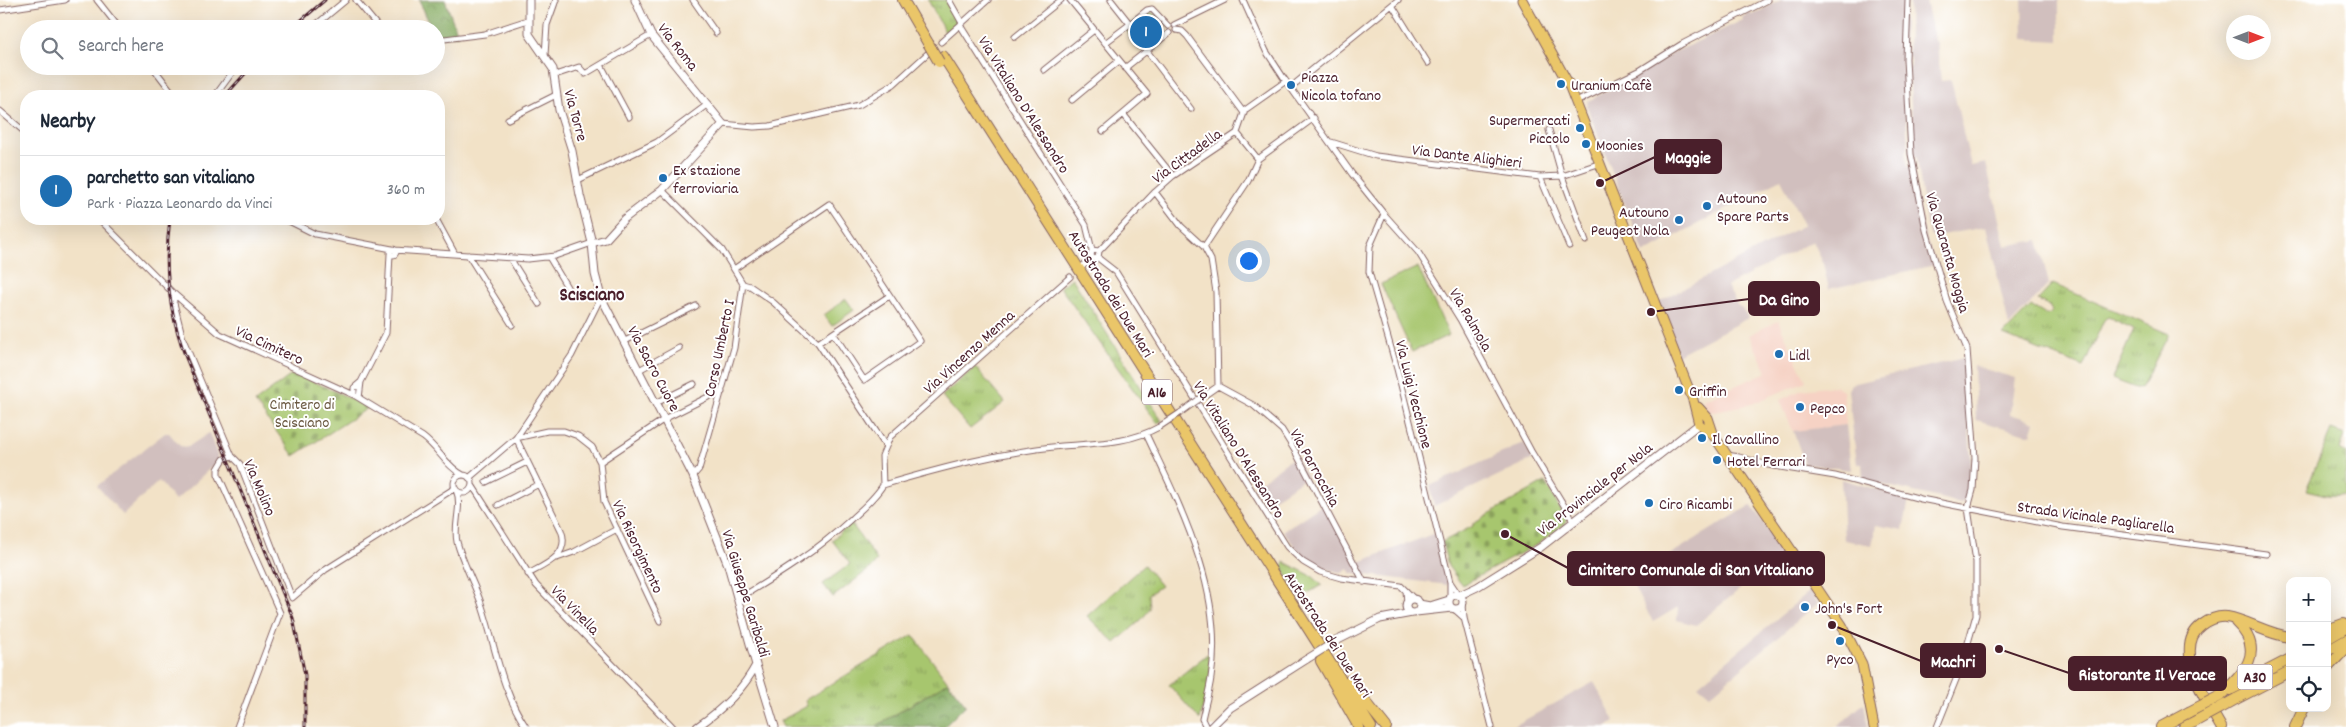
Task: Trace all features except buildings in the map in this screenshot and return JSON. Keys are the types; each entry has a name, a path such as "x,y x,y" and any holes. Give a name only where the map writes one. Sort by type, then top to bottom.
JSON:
{"highway":[{"name":"Autostrada dei Due Mari","path":"903,0 1371,727"},
{"name":"Autostrada dei Due Mari","path":"910,0 932,45"},
{"name":"Autostrada dei Due Mari","path":"941,59 1364,727"},
{"path":"1269,567 1350,684 1386,727"},
{"path":"2220,727 2197,680 2191,662 2189,648 2194,633 2202,625 2218,617 2233,619 2269,633 2286,636"},
{"path":"2220,696 2242,674 2250,659 2251,650 2247,635 2233,619"},
{"path":"2331,629 2346,623"},
{"path":"2331,637 2346,628"},
{"path":"2331,649 2346,640"},
{"path":"2328,667 2346,648"},
{"path":"1318,655 1359,727"},
{"name":"A30","path":"2184,727 2191,717 2220,696 2286,661"},
{"name":"A30","path":"2161,727 2236,699 2286,673"},
{"path":"2295,727 2302,712"}],"main road":[{"path":"1522,0 1576,102 1703,421 1842,625 1862,664 1874,727"}],"street":[{"path":"0,10 32,2 65,0"},
{"path":"96,0 113,20"},
{"path":"321,20 346,0"},
{"path":"356,0 373,20"},
{"name":"Via Torre","path":"529,0 529,34 545,55 555,75 556,95 562,124 572,151 588,234 592,243"},
{"path":"545,55 547,25 556,0"},
{"name":"Via Roma","path":"635,0 651,36 723,124"},
{"path":"693,0 716,33"},
{"name":"Via Vitaliano D'Alessandro","path":"949,0 961,24 1086,225 1092,250 1091,257"},
{"path":"297,225 315,234 392,253 404,251 510,258 549,257 606,239 624,219 662,190 723,124 754,128 770,126 859,105 894,84 932,45 961,24 988,0"},
{"path":"1016,37 1061,0"},
{"path":"1070,0 1147,94 1103,132"},
{"path":"1111,0 1130,24"},
{"path":"1125,68 1169,33 1173,27 1225,0"},
{"name":"Via Palmola","path":"1243,0 1266,51 1286,81 1384,214 1418,252 1461,322 1531,451 1574,522"},
{"path":"1290,86 1398,0"},
{"path":"1576,102 1639,71 1682,44 1768,0"},
{"name":"Via Quaranta Moggia","path":"1908,0 1906,59 1911,154 1926,230 1946,301 1967,349 1975,458 1973,490 1968,508"},
{"path":"1392,5 1428,63"},
{"path":"1105,43 1148,10 1152,10 1173,27 1182,31 1244,114"},
{"path":"445,39 485,34 528,20"},
{"path":"1044,70 1094,30"},
{"path":"555,75 579,67 585,74 651,36"},
{"path":"1147,51 1191,109"},
{"path":"1072,100 1119,61"},
{"path":"601,65 629,117"},
{"path":"159,75 171,90"},
{"path":"219,90 230,75"},
{"name":"Via Cittadella","path":"1099,251 1155,192 1173,176 1237,133 1245,110 1286,81"},
{"path":"508,119 556,95"},
{"path":"578,180 657,142 708,104"},
{"path":"0,111 20,128"},
{"path":"1124,114 1173,176"},
{"path":"1204,247 1248,181 1258,159 1314,118"},
{"path":"1549,130 1562,176 1586,241"},
{"path":"1237,133 1258,159"},
{"name":"Via Dante Alighieri","path":"1330,142 1376,156 1540,177 1562,176 1601,163"},
{"path":"1540,177 1569,246"},
{"name":"Corso Umberto I","path":"662,190 711,237 743,284 734,348 700,469 693,476"},
{"path":"738,599 795,564 832,537 871,500 883,485 957,464 1062,446 1094,445 1122,441 1146,434 1218,386 1215,278 1211,260 1204,247 1181,226 1155,192"},
{"path":"734,269 829,204 920,341 864,380 833,333"},
{"name":"Via Luigi Vecchione","path":"1384,214 1370,246 1369,272 1397,369 1450,582 1449,599"},
{"name":"Via Cimitero","path":"105,225 173,293 220,334 360,398 428,441 450,464 463,474"},
{"path":"439,225 455,254"},
{"name":"Via Sacro Cuore","path":"592,243 593,267 601,297 656,403 666,418 693,476"},
{"path":"1083,266 1091,257 1098,258 1099,251 1092,250"},
{"path":"354,395 386,333 392,253"},
{"path":"468,255 512,325"},
{"path":"549,257 567,287"},
{"path":"510,258 539,304"},
{"name":"Via Vitaliano D'Alessandro","path":"1098,258 1116,272 1287,547 1303,562 1320,572 1364,582 1401,586 1416,607"},
{"name":"Via Vincenzo Menna","path":"885,445 890,437 1070,277"},
{"path":"743,284 750,286 773,302 818,343 885,445 882,456 883,485"},
{"path":"173,293 183,339 232,456"},
{"path":"818,343 889,296"},
{"path":"470,478 516,438 572,355 601,297"},
{"path":"625,341 696,306"},
{"path":"639,370 679,348"},
{"path":"340,390 359,384"},
{"path":"359,384 360,398"},
{"path":"656,403 694,384"},
{"name":"Via Parrocchia","path":"1218,386 1258,408 1282,430 1364,582"},
{"path":"516,438 547,431 572,433 592,447 600,462 666,418 716,393 722,392"},
{"name":"Via Provinciale per Nola","path":"1461,599 1541,547 1703,421"},
{"path":"1146,434 1184,519 1202,566 1209,597 1213,653 1212,678 1202,719 1206,727"},
{"path":"516,438 563,535 563,545 555,559"},
{"name":"Strada Vicinale Pagliarella","path":"1727,455 1768,465 1835,476 1921,499 2063,527 2266,554"},
{"name":"Via Molino","path":"237,727 280,613 218,474 222,462 227,457 232,456 240,464 292,598 325,570 455,489"},
{"path":"486,482 527,462"},
{"name":"Via Risorgimento","path":"600,462 602,495 660,621"},
{"path":"450,464 459,499 455,532 460,550 484,610 505,687 526,727"},
{"path":"454,481 463,474 470,478 472,485 464,493 457,513"},
{"name":"Via Giuseppe Garibaldi","path":"693,476 738,599 756,665 748,680 697,727"},
{"path":"498,505 539,484"},
{"name":"Via Vinella","path":"472,485 533,581 673,727"},
{"path":"455,489 478,496"},
{"path":"1937,727 1966,650 1976,615 1976,562 1968,508"},
{"path":"528,574 617,529"},
{"path":"533,581 539,570"},
{"name":"Via Luigi Vecchione","path":"1450,582 1461,599"},
{"path":"1406,591 1407,609 1430,606 1449,599 1461,599"},
{"path":"1449,599 1453,608 1464,618"},
{"path":"1407,604 1416,607 1461,608 1461,599"},
{"path":"1461,599 1464,618 1492,727"},
{"path":"1394,615 1407,604"},
{"path":"1216,725 1230,708 1336,641 1369,623 1416,607"},
{"path":"756,665 775,727"}],"shaded area":[{"path":"1781,0 1905,0 1902,60 1908,148 1906,152 1907,164 1908,167 1911,166 1924,231 1935,265 1829,289 1823,263 1813,241 1727,286 1737,305 1742,308 1748,318 1677,355 1658,302 1804,225 1781,179 1644,253 1587,107 1588,101 1653,67 1673,53 1743,20 1742,17 1750,13 1752,15"},
{"path":"1910,0 1926,0 1934,39 1937,43 1941,81 1951,80 1971,166 1986,163 2005,246 2038,240 2049,284 2009,326 1986,227 1931,237 1926,223 1917,157 1914,156 1909,67 1911,66 1911,59 1908,57"},
{"path":"2022,0 2059,0 2059,41 2023,39"},
{"path":"1778,321 1806,381 1752,404 1709,412 1703,400 1767,372 1749,335"},
{"path":"1964,358 1971,459 1968,499 1961,503 1863,480 1862,464 1857,464 1848,390 1851,384"},
{"path":"1974,366 2015,378 2010,414 2035,422 2031,435 1976,420"},
{"path":"1835,386 1843,391 1846,425 1793,431 1780,400 1802,390"},
{"path":"1846,425 1851,470 1805,464 1793,431"},
{"path":"165,433 169,433 180,446 188,447 209,433 219,460 175,501 159,481 123,515 97,486"},
{"path":"1524,443 1533,459 1434,506 1430,486"},
{"path":"1295,456 1307,477 1265,504 1253,487"},
{"path":"1841,479 1909,499 1903,530 1876,525 1872,545 1844,540"},
{"path":"1325,503 1357,563 1435,533 1448,585 1351,573 1348,569 1342,573 1327,569 1308,559 1299,552 1283,531"},
{"path":"1751,505 1790,563 1762,571 1696,625 1677,620 1678,607 1653,622 1630,579"},
{"path":"1810,591 1818,603 1710,695 1698,685"},
{"path":"1594,682 1615,721 1605,727 1512,727"},
{"path":"1864,703 1868,727 1837,727"}],"green space":[{"path":"419,0 445,0 458,35 445,36 445,20 428,20"},
{"path":"928,0 946,0 959,22 945,32"},
{"path":"1149,13 1154,14 1165,30 1140,50 1127,31"},
{"path":"1418,267 1449,335 1412,352 1381,284"},
{"path":"1072,278 1162,421 1157,423 1060,287"},
{"path":"2053,284 2169,334 2141,388 2112,379 2134,329 2108,317 2104,320 2083,367 2003,335 2031,306 2046,315 2051,314 2052,311 2049,306 2038,300"},
{"path":"846,299 854,310 832,326 824,315"},
{"path":"975,367 1005,402 970,429 942,396"},
{"name":"Cimitero di Scisciano","path":"294,373 368,408 294,456 255,402"},
{"path":"2331,430 2345,435 2340,450 2346,454 2346,496 2326,495 2306,490"},
{"path":"1545,482 1567,522 1538,544 1462,585 1448,566 1442,542 1473,526 1473,523"},
{"path":"851,523 877,560 872,567 833,597 823,584 850,564 832,540"},
{"path":"1284,562 1312,576 1322,585 1301,597 1282,568"},
{"path":"1144,565 1161,586 1149,594 1150,609 1141,620 1115,643 1087,616"},
{"path":"913,635 948,682 875,727 783,727 780,721 807,706 805,700"},
{"path":"1211,651 1210,678 1200,720 1169,685"},
{"path":"948,682 966,705 944,727 875,727"}],"railway":[{"path":"302,20 325,0"},
{"path":"230,90 244,75"},
{"path":"169,225 167,255 169,290 175,324 186,358 293,618 305,675 305,727"}],"place":[{"name":"parchetto san vitaliano","path":"1146,32"},
{"name":"Uranium Cafè","path":"1561,84"},
{"name":"Piazza Nicola tofano","path":"1291,85"},
{"name":"Supermercati Piccolo","path":"1580,128"},
{"name":"Moonies","path":"1586,144"},
{"name":"Ex stazione ferroviaria","path":"663,178"},
{"name":"Maggie","path":"1600,183"},
{"name":"Autouno Spare Parts","path":"1707,206"},
{"name":"Autouno Peugeot Nola","path":"1679,220"},
{"name":"Da Gino","path":"1651,312"},
{"name":"Lidl","path":"1779,354"},
{"name":"Griffin","path":"1679,390"},
{"name":"Pepco","path":"1800,407"},
{"name":"Il Cavallino","path":"1702,438"},
{"name":"Hotel Ferrari","path":"1717,460"},
{"name":"Ciro Ricambi","path":"1649,503"},
{"name":"Cimitero Comunale di San Vitaliano","path":"1505,534"},
{"name":"John's Fort","path":"1805,607"},
{"name":"Machri","path":"1832,625"},
{"name":"Pyco","path":"1840,641"},
{"name":"Ristorante Il Verace","path":"1999,649"}],"district":[{"name":"Scisciano","path":"592,293"}]}
